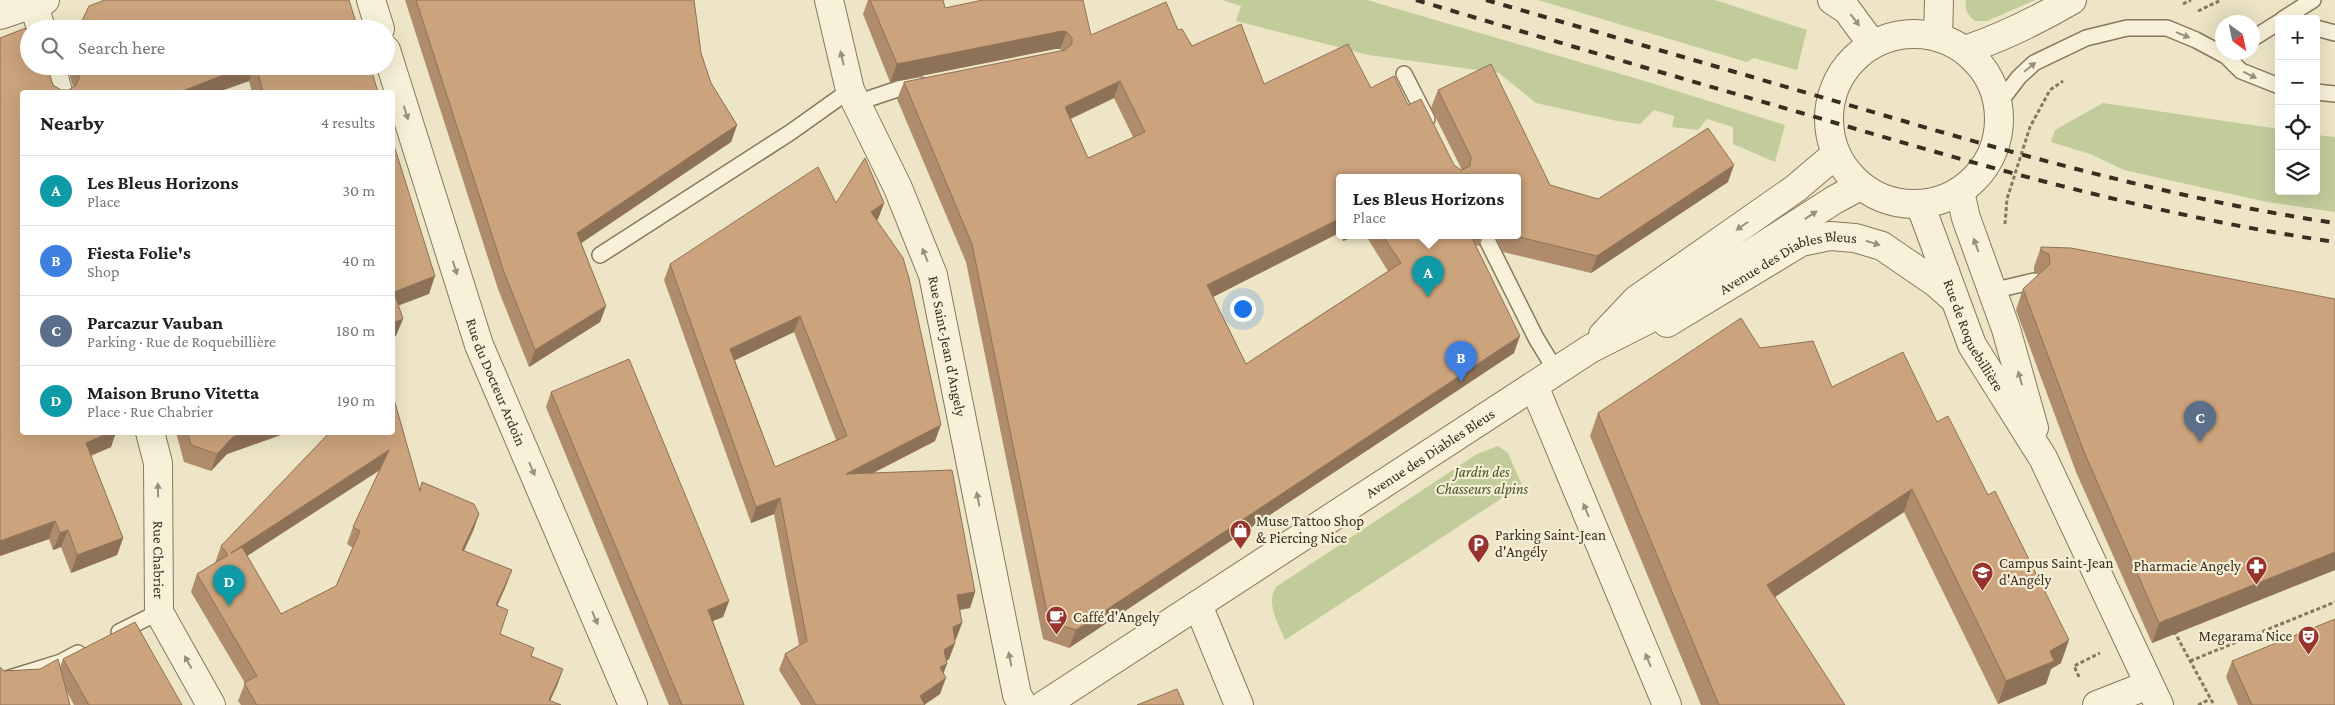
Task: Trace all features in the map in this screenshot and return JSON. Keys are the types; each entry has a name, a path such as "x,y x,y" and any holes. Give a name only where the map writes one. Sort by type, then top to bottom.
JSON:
{"street":[{"path":"371,0 377,20"},
{"name":"Rue Saint-Jean d'Angely","path":"829,0 853,97 898,188 933,274 1017,695 1023,705"},
{"path":"1832,0 1847,10 1872,44"},
{"path":"1938,37 1939,0"},
{"path":"1965,50 2010,32 2072,0"},
{"path":"0,16 40,11"},
{"path":"1915,34 1938,37 1965,50 1980,65 1992,83 1999,103 2000,129 1992,154 1979,175 1960,192 1940,200 1920,204 1898,203 1878,196 1860,186 1847,172 1836,154 1830,130 1830,105 1838,81 1853,60 1872,44 1894,36 1915,34"},
{"path":"53,75 57,90"},
{"name":"Rue du Docteur Ardoin","path":"394,75 479,345 633,705"},
{"name":"Avenue des Diables Bleus","path":"1590,348 1636,300 1796,188 1836,154"},
{"name":"Avenue des Diables Bleus","path":"1044,705 1590,348 1651,318 1834,200 1860,186"},
{"name":"Rue de Roquebillière","path":"1960,192 1966,218 2006,328 2043,458"},
{"name":"Rue de Roquebillière","path":"1920,204 1953,298 1972,345 2043,458 2154,695"},
{"name":"Avenue des Diables Bleus","path":"1590,348 1658,328 1801,242 1830,236 1855,238 1882,246 1936,283 1953,298"},
{"path":"1545,378 1666,705"},
{"name":"Rue Chabrier","path":"151,435 158,463 159,612 211,705"},
{"path":"1198,605 1239,705"},
{"path":"2097,705 2154,695"}],"lane":[{"path":"2289,15 2313,0"},
{"path":"2260,34 2275,25"},
{"path":"1999,103 2018,77 2034,63 2086,38 2127,28 2168,28 2215,48"},
{"path":"2320,29 2335,33"},
{"path":"2234,60 2242,70 2275,84"},
{"path":"1404,74 1434,135"},
{"path":"600,255 791,132 853,97 935,82"},
{"path":"2320,92 2335,94"},
{"path":"1486,239 1536,338 1545,378"},
{"path":"1992,291 2034,281"},
{"path":"105,639 159,612"},
{"path":"0,681 61,662 87,648"}],"path":[{"path":"2191,13 2221,0"},
{"path":"2004,226 2007,199 2030,127 2050,90 2064,80"},
{"path":"2190,662 2335,602"},
{"path":"2172,628 2214,705"},
{"path":"2198,705 2210,699"}],"green space":[{"path":"1222,0 1367,0 1648,82 1785,125 1775,162 1733,144 1733,127 1707,119 1698,130 1672,127 1674,116 1654,110 1640,124 1617,121 1536,103 1499,73 1369,55 1236,21 1241,6"},
{"path":"1538,0 1715,0 1807,30 1797,70 1754,58 1747,62"},
{"path":"1966,0 2035,0 1987,21 1975,21 1967,12"},
{"path":"2103,103 2275,128 2275,195 2320,195 2320,135 2335,137 2335,212 2267,202 2124,170 2090,154 2051,142 2055,130"},
{"name":"Jardin des Chasseurs alpins","path":"1498,446 1508,453 1522,485 1285,640 1272,607 1273,593 1276,587 1477,454"}],"building":[{"path":"105,0 349,0 355,20 82,20 89,6"},
{"path":"416,0 694,0 701,53 711,83 737,125 577,233 606,306 535,350 504,272"},
{"path":"870,0 943,0 945,8 983,0 1083,0 1091,35 1166,2 1178,30 1182,29 1192,46 1241,24 1264,84 1348,44 1371,88 1394,76 1408,105 1421,99 1454,165 1461,170 1470,166 1471,157 1438,90 1491,64 1550,185 1598,199 1708,128 1734,165 1597,256 1521,237 1521,174 1336,174 1336,220 1207,285 1246,364 1401,263 1385,239 1472,239 1520,336 1076,630 1049,622 972,244 904,82 1065,50 1072,44 1072,38 1067,32 1062,31 897,64","holes":["1120,81 1145,132 1088,158 1065,107"]},
{"path":"20,30 20,75 50,75 53,85 61,90 20,90 20,435 104,435 86,443 123,538 77,555 68,530 60,533 55,521 0,541 0,38"},
{"path":"79,75 224,75 185,90 69,90 76,85"},
{"path":"258,75 373,75 377,90 262,90"},
{"path":"395,149 435,276 395,292"},
{"path":"865,158 884,203 871,212 903,258 909,278 941,425 846,474 952,470 975,592 957,595 962,623 953,627 955,643 944,650 947,664 940,667 946,678 920,696 925,705 816,705 785,654 807,641 780,498 756,507 670,264 818,167 836,203","holes":["800,316 847,436 775,467 730,349"]},
{"path":"2041,247 2071,248 2335,299 2335,552 2159,623 2084,452 2023,289 2050,264 2049,254 2041,251"},
{"path":"395,295 403,319 395,322"},
{"path":"1741,318 1760,348 1813,341 1832,387 1903,352 1937,422 1948,416 1988,495 1995,491 2069,640 2050,651 2054,661 2006,681 1912,489 1767,585 1845,705 1719,705 1598,413"},
{"path":"629,359 729,601 708,610 744,705 682,705 551,392"},
{"path":"395,403 420,491 422,482 474,504 479,514 462,550 512,570 496,605 508,610 500,634 534,648 531,656 563,669 549,700 561,705 257,705 244,683 257,676 197,574 228,555 221,546 327,435 395,435","holes":["389,450 353,527 360,531 336,586 281,614 242,547 231,553"]},
{"path":"188,435 238,435 233,437 217,454 191,445"},
{"name":"Megarama Nice","path":"2335,619 2335,705 2252,705 2232,661"},
{"path":"135,622 182,705 89,705 63,659"},
{"path":"58,659 70,705 0,705 0,667 4,671 40,669"},
{"path":"1177,689 1184,705 1137,705"}],"railway":[{"path":"1416,0 2017,174 2143,206 2271,232 2335,242"},
{"path":"1486,0 1918,125 2095,174 2215,201 2335,223"}],"place":[{"name":"Les Bleus Horizons","path":"1428,297"},
{"name":"Fiesta Folie's","path":"1461,382"},
{"name":"Parcazur Vauban","path":"2200,442"},
{"name":"Muse Tattoo Shop & Piercing Nice","path":"1240,549"},
{"name":"Parking Saint-Jean d'Angély","path":"1479,563"},
{"name":"Pharmacie Angely","path":"2257,585"},
{"name":"Campus Saint-Jean d'Angély","path":"1983,591"},
{"name":"Maison Bruno Vitetta","path":"229,606"},
{"name":"Caffé d'Angely","path":"1057,636"},
{"name":"Megarama Nice","path":"2308,655"}]}
